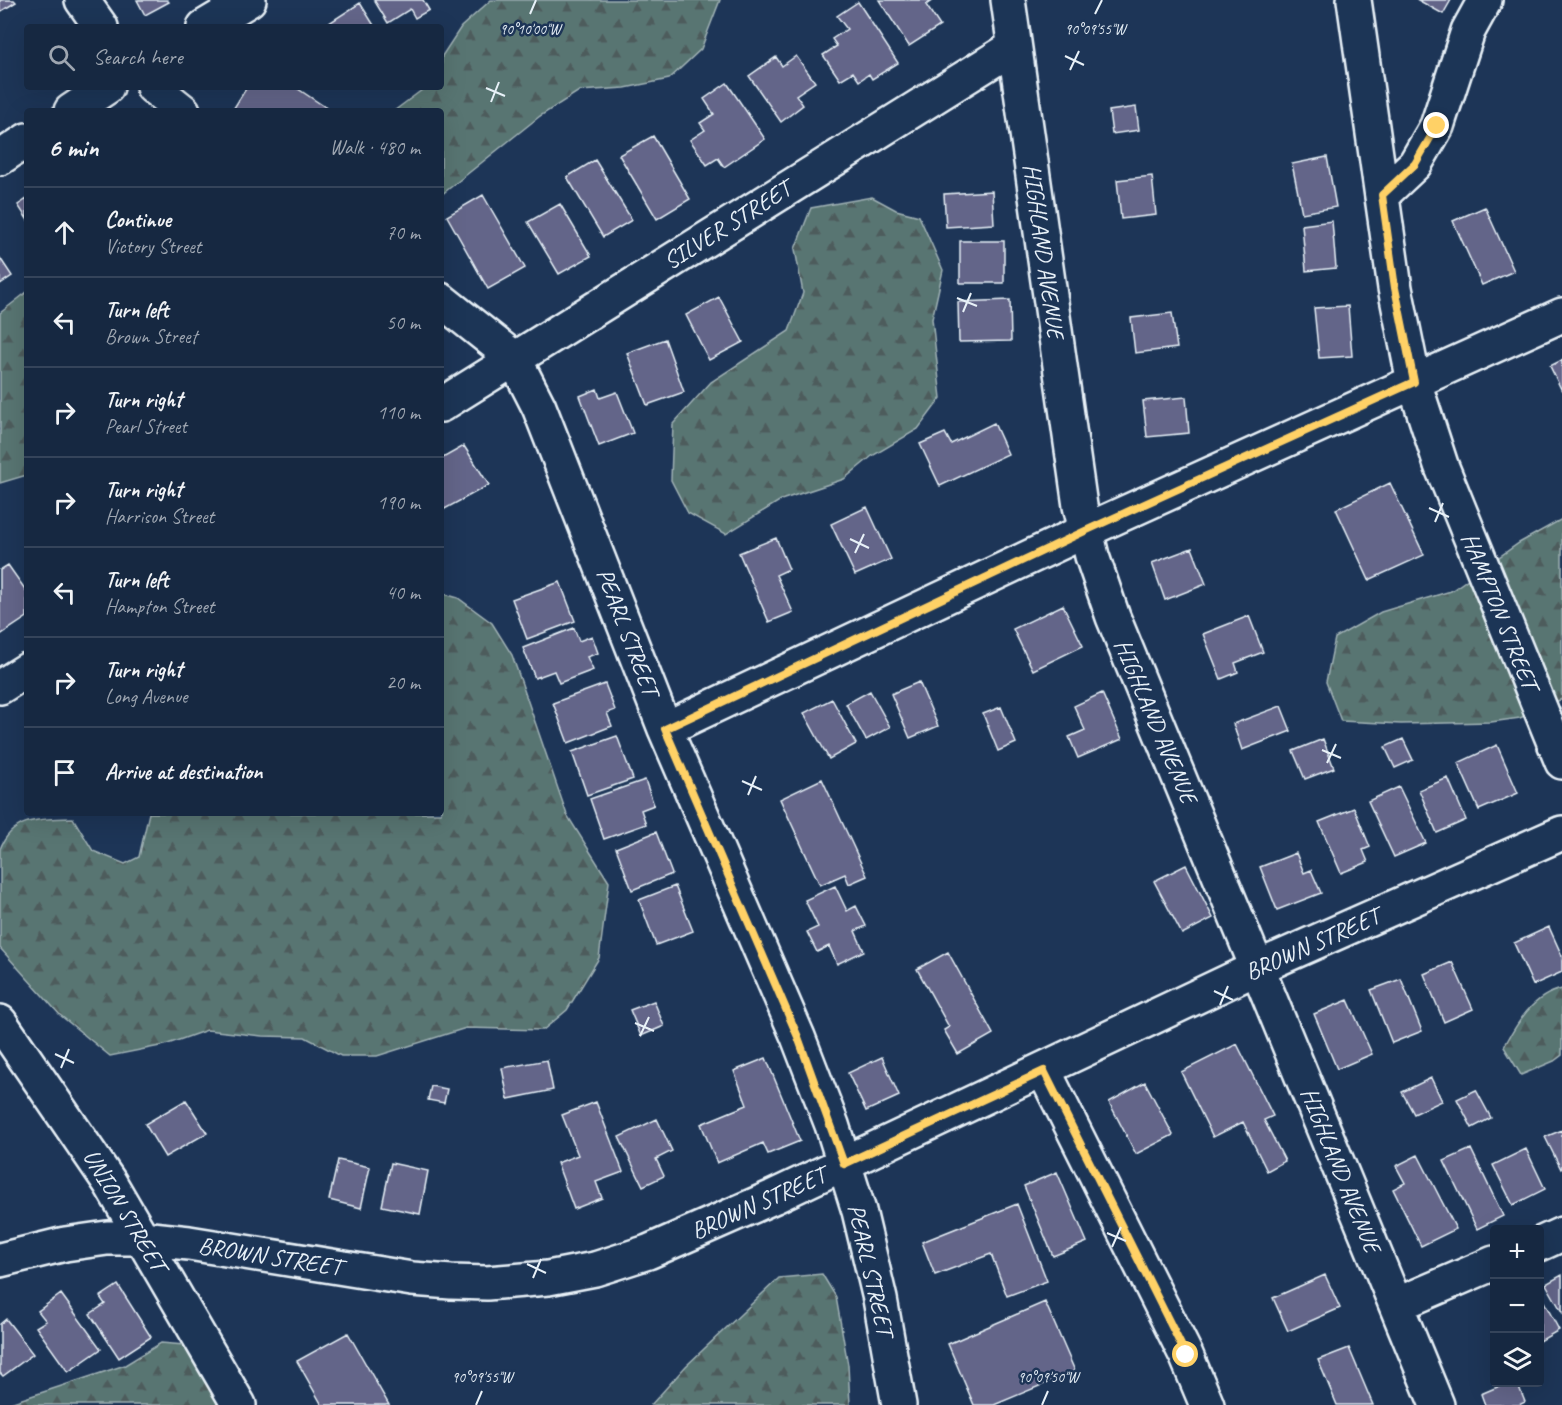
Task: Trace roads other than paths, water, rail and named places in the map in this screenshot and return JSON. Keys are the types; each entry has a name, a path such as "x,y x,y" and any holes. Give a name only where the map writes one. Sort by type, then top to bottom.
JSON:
{"street":[{"path":"82,0 99,24"},
{"path":"209,24 249,0"},
{"name":"HIGHLAND AVENUE","path":"1008,0 1085,531 1113,617 1259,967 1437,1405"},
{"name":"HAMPTON STREET","path":"1354,0 1395,288 1414,382 1441,465 1562,762"},
{"path":"1382,195 1415,164 1437,126 1468,31 1485,0"},
{"name":"SILVER STREET","path":"444,403 1014,47"},
{"path":"76,108 102,90"},
{"path":"157,90 179,108"},
{"path":"0,158 24,142"},
{"name":"PEARL STREET","path":"444,302 514,358 539,407 665,729 798,1037 844,1164 859,1211 880,1299 899,1405"},
{"path":"665,729 1085,531 1562,315"},
{"path":"0,687 24,672"},
{"name":"BROWN STREET","path":"0,1260 65,1244 108,1238 142,1238 189,1243 422,1280 487,1283 548,1278 596,1269 648,1252 844,1164 1259,967 1562,833"},
{"name":"UNION STREET","path":"0,1022 61,1108 142,1238 239,1405"},
{"path":"1044,1071 1186,1355 1207,1405"},
{"path":"1544,1242 1562,1234"},
{"path":"1396,1305 1490,1265"}]}
